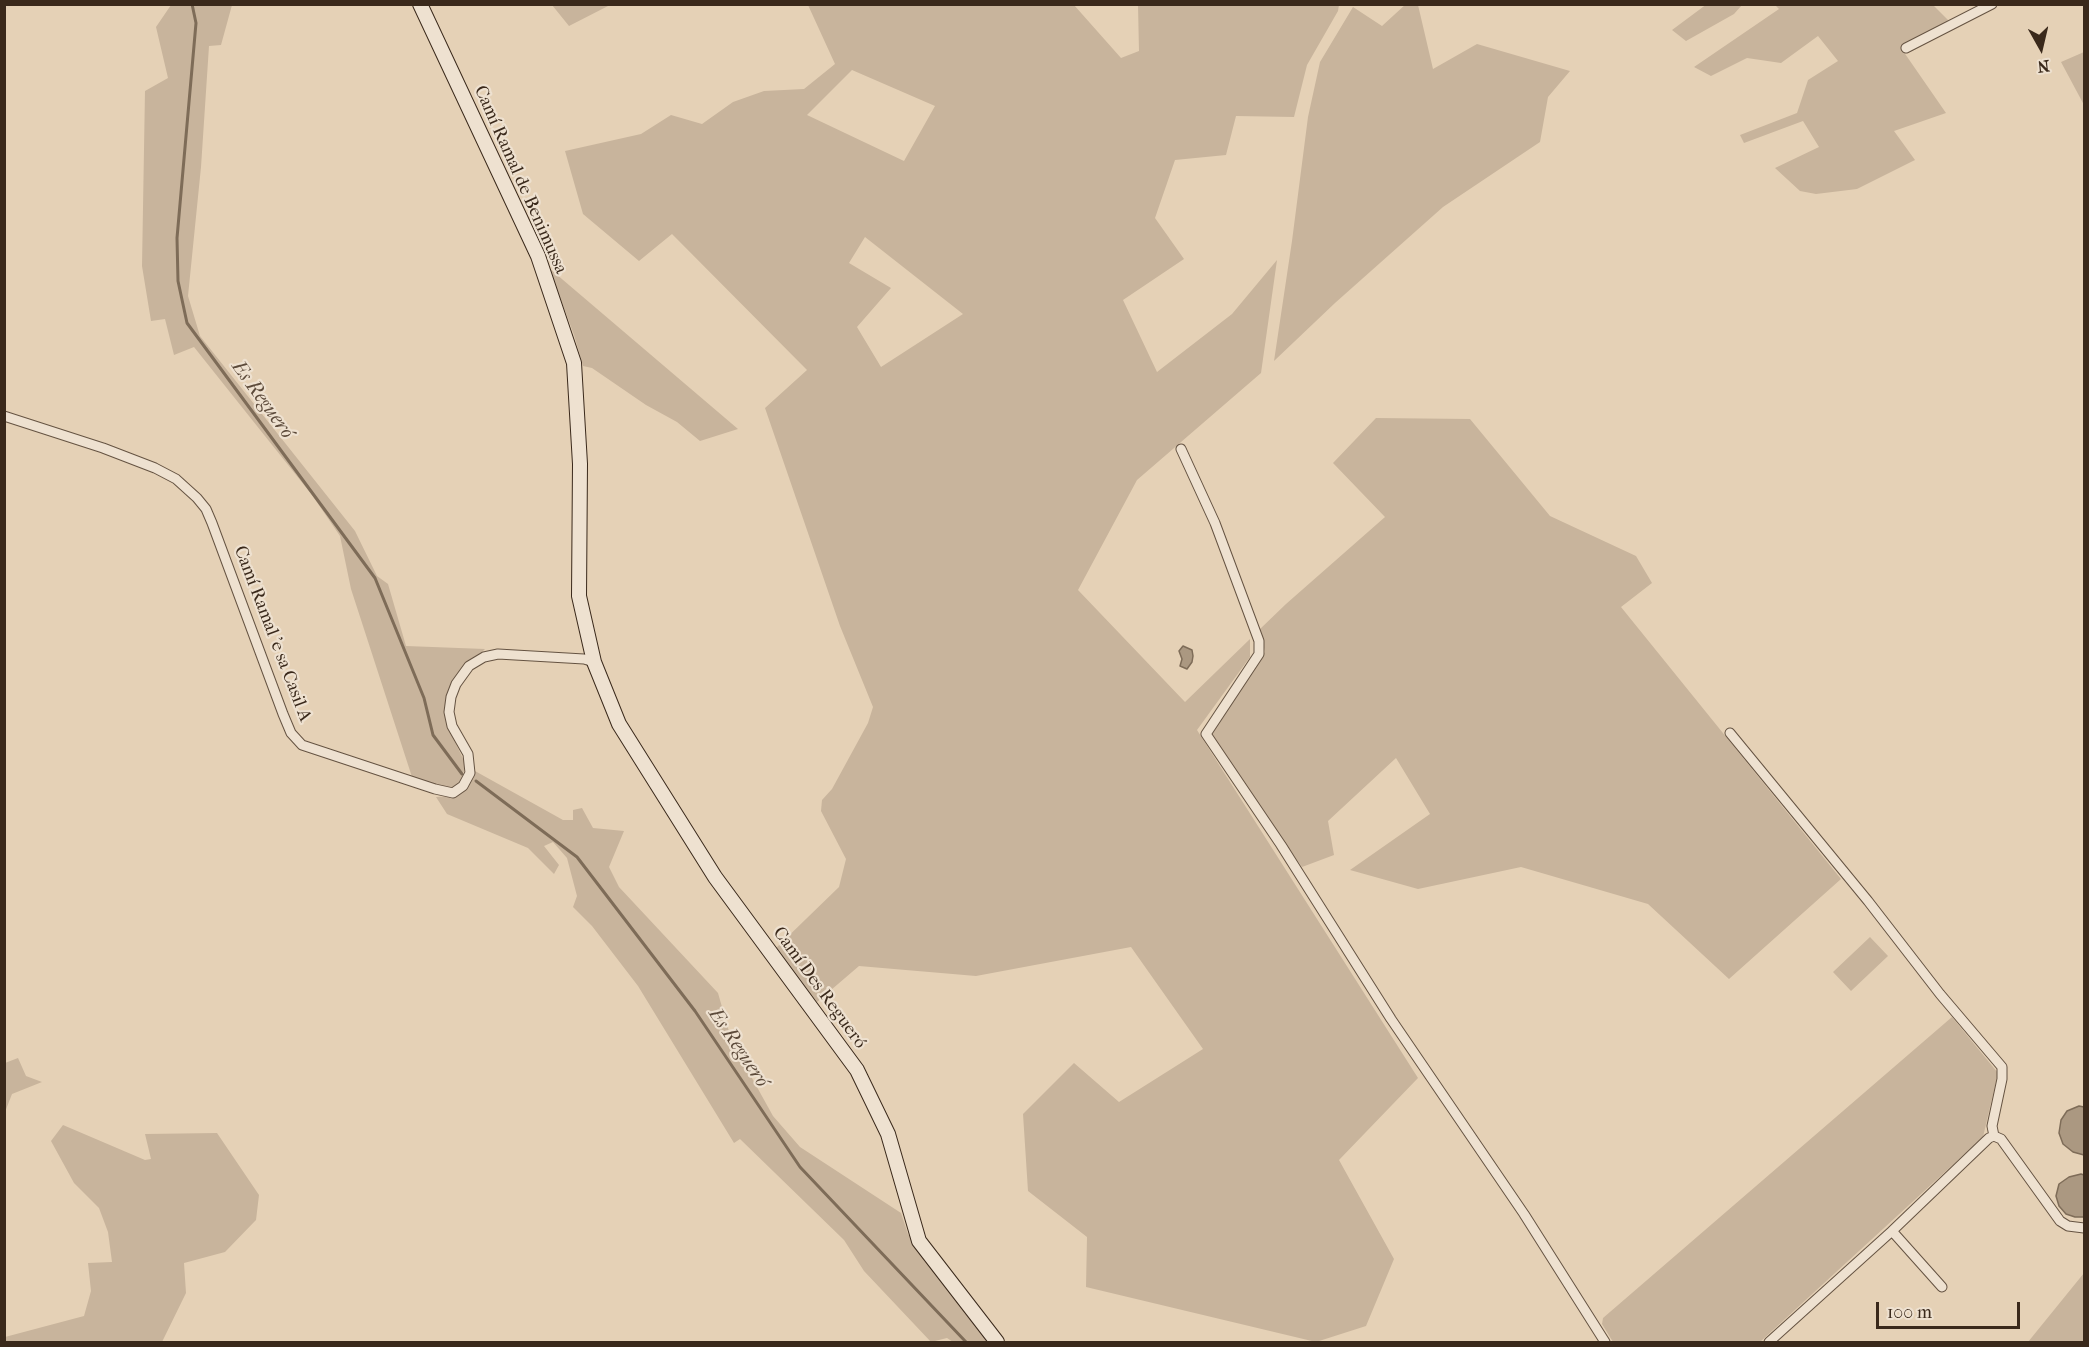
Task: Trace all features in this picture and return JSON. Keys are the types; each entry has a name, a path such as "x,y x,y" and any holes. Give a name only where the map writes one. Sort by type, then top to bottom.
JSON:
{"street":[{"name":"Camí Ramal de Benimussa","path":"420,4 538,256 574,363 580,464 579,596 594,662"},
{"path":"1906,48 1992,4"},
{"name":"Camí Ramal 'e sa Casil A","path":"4,416 103,448 155,468 176,479 197,498 206,509 212,522 291,733 302,745 447,793 457,791 468,780 471,767 468,754 452,726 449,705 456,684 469,666 484,657 498,654 584,659 594,662"},
{"path":"1180,449 1215,523 1259,641 1259,654 1206,734 1281,845 1391,1018 1524,1214 1605,1342"},
{"name":"Camí Des Regueró","path":"594,662 619,724 715,877 857,1070 888,1134 918,1241 997,1342"},
{"path":"1730,733 2002,1067 2002,1079 1992,1126 1994,1136"},
{"path":"1769,1342 1892,1231 1989,1138 1994,1136 2001,1139 2060,1221 2068,1226 2085,1228"},
{"path":"1892,1231 1942,1287"}],"shaded area":[{"path":"1406,4 1418,5 1433,69 1477,44 1570,71 1548,97 1540,142 1443,207 1274,361 1308,117 1320,62 1353,7 1382,26"},
{"path":"1707,4 1742,5 1734,14 1686,41 1672,30"},
{"path":"171,5 232,5 221,45 209,46 201,167 188,296 200,336 355,531 377,576 388,584 406,646 485,649 456,678 449,691 444,709 446,723 466,765 460,783 453,788 436,787 412,777 351,589 340,536 312,495 194,347 174,355 165,319 151,321 142,266 145,91 168,78 156,27"},
{"path":"552,5 610,5 569,26"},
{"path":"808,5 1074,5 1121,58 1139,51 1138,5 1339,5 1338,11 1307,65 1294,117 1236,116 1226,155 1175,160 1155,218 1184,259 1123,300 1157,372 1232,314 1277,260 1261,373 1137,480 1078,590 1185,702 1250,639 1250,657 1197,730 1418,1078 1339,1160 1394,1259 1366,1326 1316,1342 1086,1287 1087,1237 1028,1191 1023,1114 1074,1063 1119,1102 1203,1049 1131,947 976,976 859,966 817,1002 774,950 839,887 846,859 821,811 822,800 832,789 868,723 873,707 840,626 765,408 807,370 672,234 639,261 583,214 565,151 641,134 671,115 702,124 733,102 764,91 804,89 835,64","holes":["852,70 935,106 904,161 807,115","865,237 963,314 881,367 857,327 891,288 849,263"]},
{"path":"1775,5 1933,5 1951,23 1901,48 1946,113 1894,131 1915,160 1857,189 1816,194 1800,191 1775,168 1819,147 1803,121 1744,143 1740,135 1797,113 1808,80 1838,61 1818,36 1781,63 1747,58 1711,76 1694,67 1779,9"},
{"path":"2084,52 2084,105 2061,62"},
{"path":"549,268 738,429 700,441 677,422 646,405 592,368 583,366"},
{"path":"1376,418 1470,419 1550,516 1636,556 1652,583 1621,607 1841,879 1729,979 1648,904 1521,867 1418,889 1350,870 1430,814 1396,758 1328,821 1334,855 1302,867 1213,742 1212,728 1265,652 1260,629 1385,517 1333,463"},
{"path":"1183,646 1192,650 1192,662 1187,669 1180,666 1182,659 1179,651"},
{"path":"475,771 563,820 573,820 573,810 582,808 593,828 624,831 609,867 619,887 718,993 732,1042 773,1116 800,1147 901,1213 908,1234 989,1342 953,1342 947,1338 931,1342 864,1271 844,1240 740,1139 734,1143 638,986 592,926 573,907 577,896 567,858 553,842 544,846 559,865 554,874 528,848 447,814 436,797 455,796 465,787"},
{"path":"1870,937 1888,956 1851,991 1833,972"},
{"path":"1952,1017 1998,1073 1983,1137 1760,1342 1613,1342 1602,1324 1603,1318"},
{"path":"18,1058 26,1076 42,1082 12,1094 5,1112 5,1063"},
{"path":"2079,1106 2084,1107 2084,1155 2073,1152 2063,1144 2059,1133 2061,1120 2067,1111"},
{"path":"63,1125 145,1160 151,1159 145,1134 217,1133 259,1195 256,1220 225,1252 184,1263 186,1293 162,1342 5,1342 5,1337 84,1316 91,1291 88,1263 112,1262 108,1232 99,1208 74,1183 51,1141"},
{"path":"2084,1175 2084,1217 2075,1217 2066,1214 2059,1206 2056,1196 2059,1184 2069,1177"},
{"path":"2084,1273 2084,1342 2028,1342"}],"waterway":[{"name":"Es Regueró","path":"192,4 196,23 177,238 178,281 187,323 375,578 424,698 433,735 462,774"},
{"name":"Es Regueró","path":"476,781 577,857 695,1011 800,1167 966,1342"}]}
